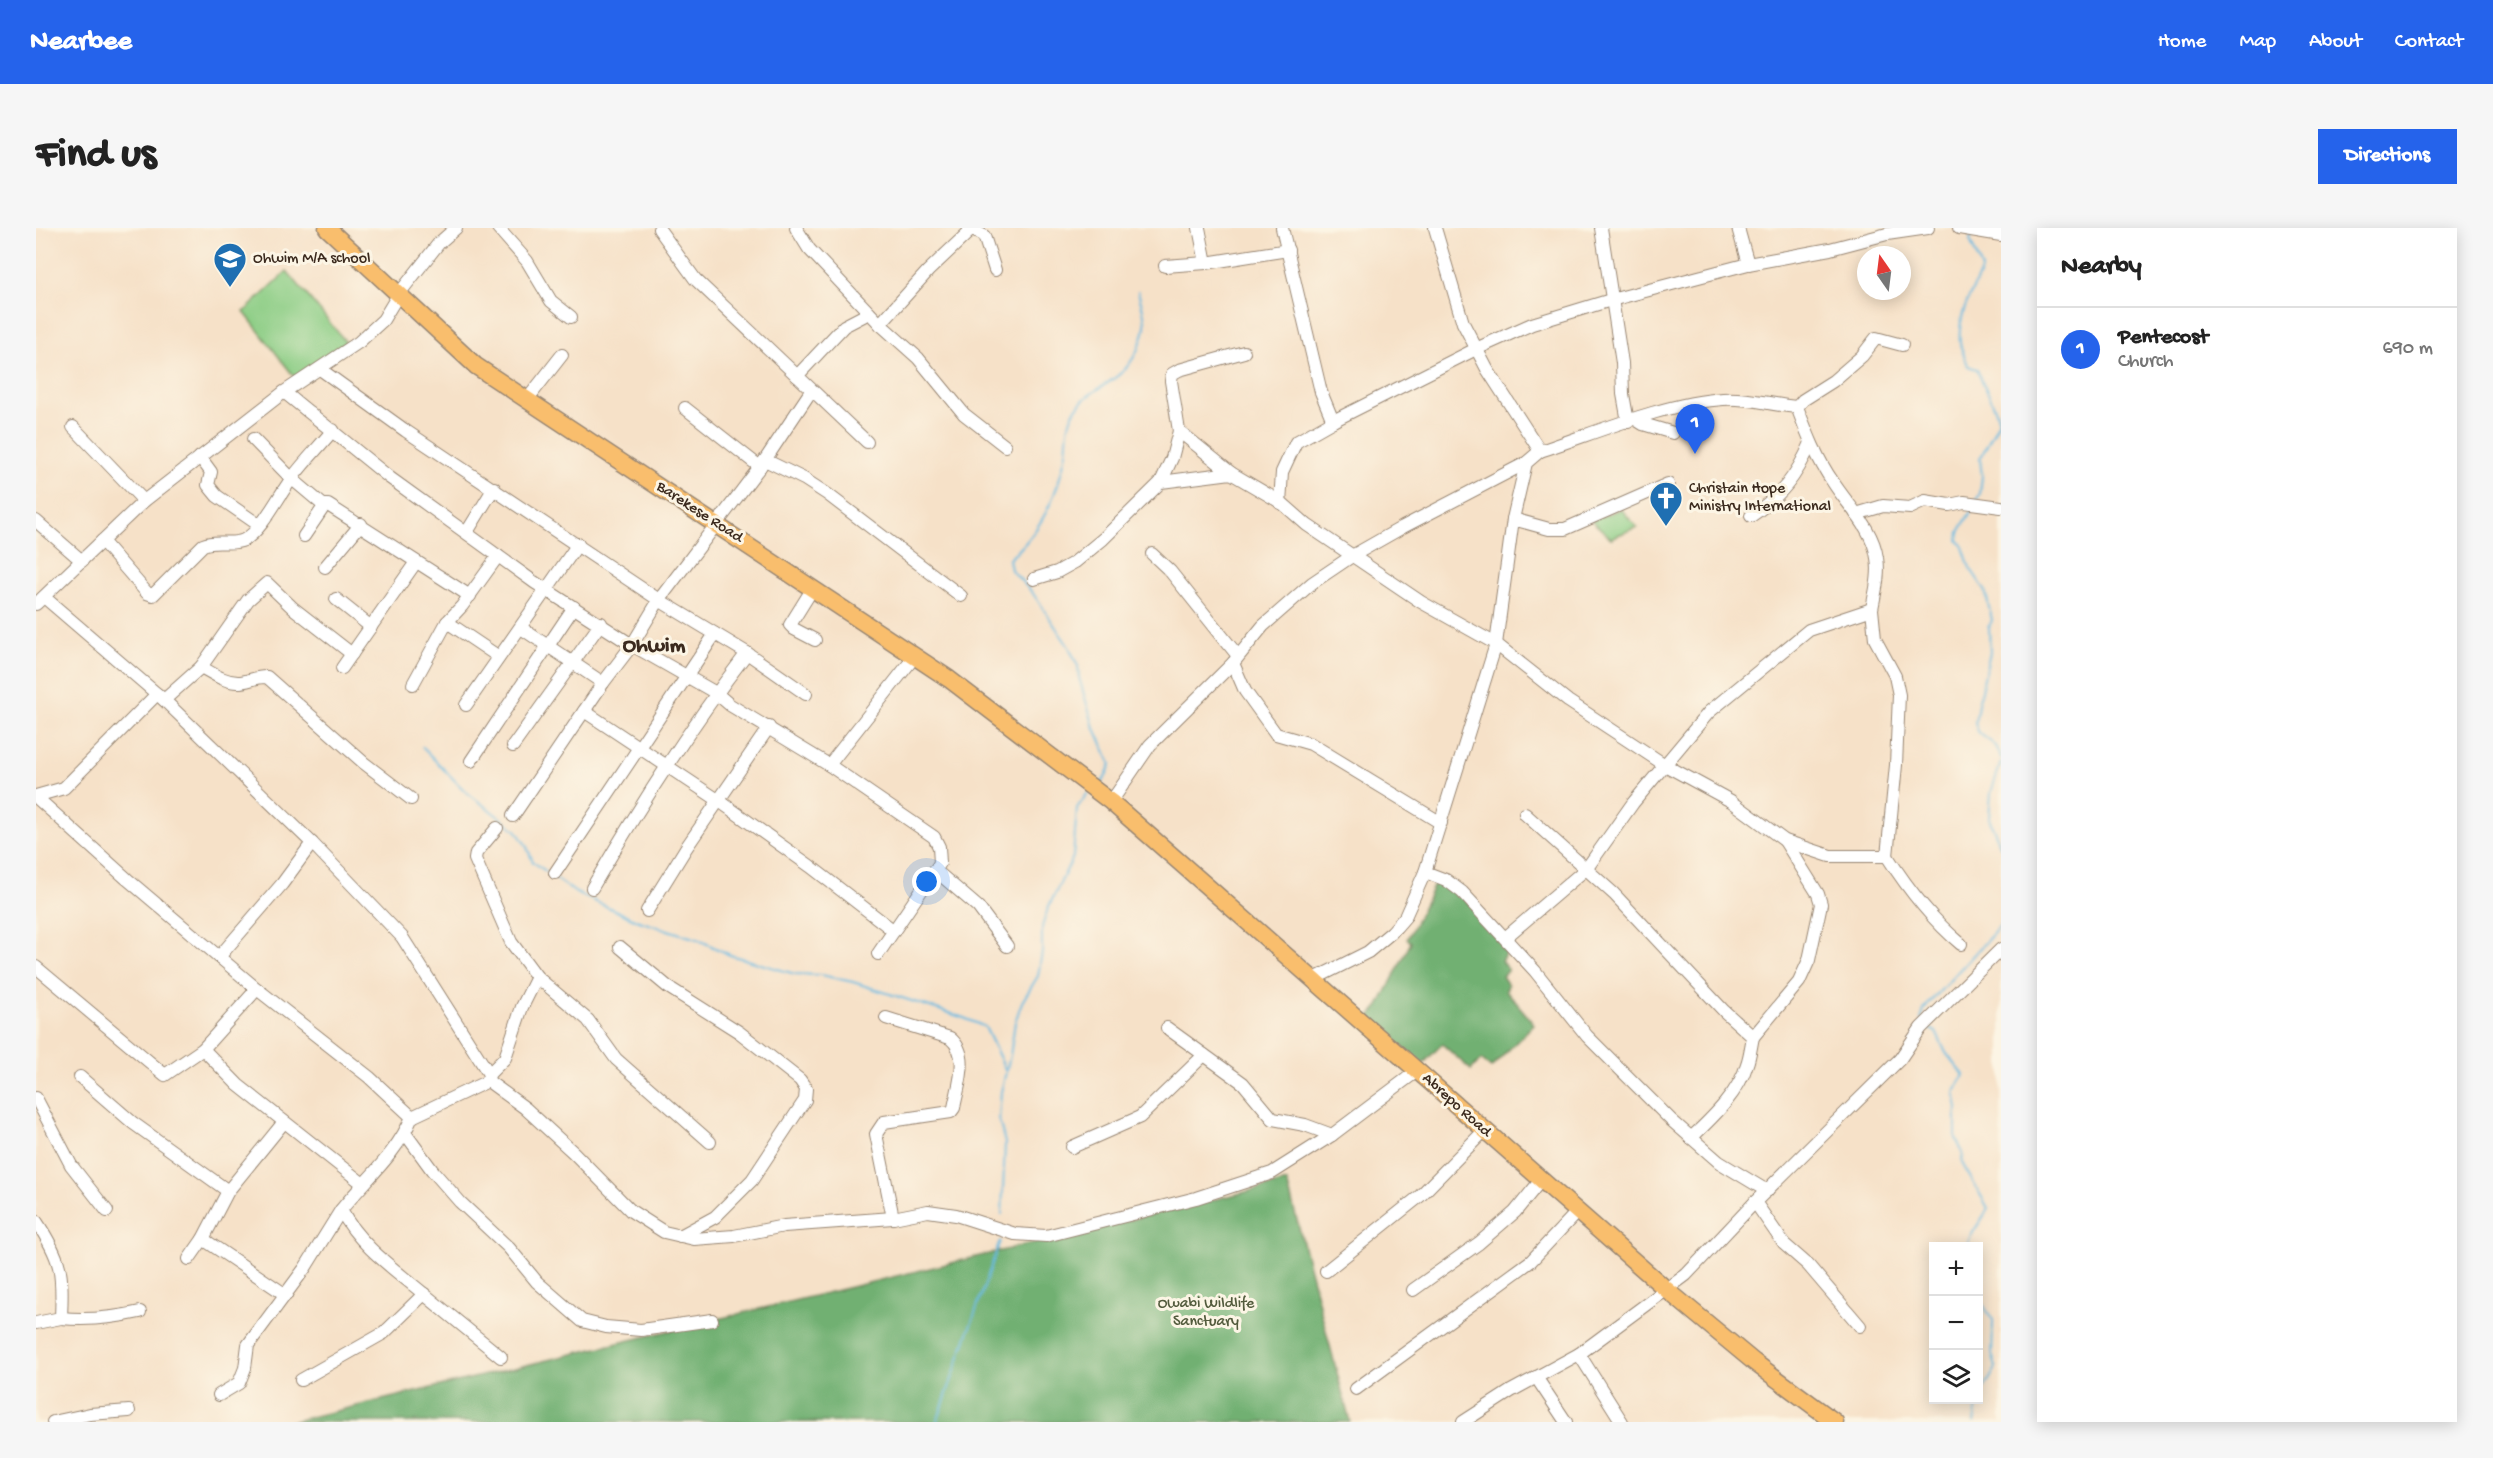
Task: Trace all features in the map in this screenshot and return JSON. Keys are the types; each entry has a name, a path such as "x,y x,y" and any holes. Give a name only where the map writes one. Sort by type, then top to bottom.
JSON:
{"main road":[{"name":"Barekese Road","path":"327,228 476,366 915,656 1014,726 1084,782"},
{"name":"Abrepo Road","path":"1084,782 1314,980 1483,1132 1667,1290 1754,1362 1834,1422"}],"street":[{"path":"456,228 439,243 398,295 383,320 359,342 284,392 144,501 40,600 161,697 312,843 402,937 488,1078 574,1153 631,1210 664,1232 694,1239 734,1236 784,1226 893,1218 928,1211 956,1215 1015,1233 1046,1236 1232,1188 1272,1173 1332,1135 1417,1071"},
{"path":"498,228 526,261 551,301 571,317"},
{"path":"646,228 660,228 695,279 811,392 867,442"},
{"path":"796,228 809,249 880,324 918,357 964,414 1005,446"},
{"path":"1199,228 1206,262"},
{"path":"1282,228 1321,392 1333,421"},
{"path":"1435,228 1463,322 1476,349 1540,451"},
{"path":"1601,228 1622,363 1623,394 1631,420"},
{"path":"1738,228 1748,264"},
{"path":"1280,503 1282,472 1296,442 1476,349 1532,324 1611,300 1748,264 1830,249 1887,234 1928,228"},
{"path":"1959,228 2001,236"},
{"path":"880,324 970,229 984,236 995,270"},
{"path":"1165,266 1288,250"},
{"path":"797,376 844,326 869,313"},
{"path":"1797,407 1803,400 1833,381 1862,356 1876,339 1902,345"},
{"path":"1034,579 1057,572 1075,562 1161,482 1172,459 1179,431 1172,374 1244,352"},
{"path":"526,401 562,355"},
{"path":"320,369 406,430 659,600 747,653 806,694"},
{"path":"284,392 390,478 547,590 632,645 716,693 730,705 829,765 934,837 939,847 940,863 878,954"},
{"path":"513,816 603,683 632,645 659,600 763,464 811,392"},
{"path":"1105,798 1150,745 1235,659 1263,626 1312,584 1352,556 1527,463 1540,451 1631,420 1726,399 1797,407"},
{"path":"1797,407 1811,443 1833,483 1871,536 1877,557 1878,578 1872,609 1875,639 1895,676 1899,695 1896,765 1887,856 1908,889 1938,924 1961,944"},
{"path":"685,408 763,464 804,479 827,494 961,596"},
{"path":"1631,420 1673,433"},
{"path":"73,427 144,501"},
{"path":"102,541 147,593 153,595 203,545 212,541 228,543 244,540 259,525 291,478 333,430"},
{"path":"1179,431 1231,473 1280,503 1352,556 1421,602 1496,644 1568,701 1665,765 1731,801 1785,842 1830,856 1887,856"},
{"path":"253,439 291,478 323,505 328,505 361,524 470,596"},
{"path":"1751,516 1776,499 1792,480 1811,443"},
{"path":"200,457 211,472 208,485 217,496 259,525"},
{"path":"1314,980 1368,952 1392,932 1406,917 1425,872 1496,644 1513,519 1527,463"},
{"path":"1161,482 1231,473"},
{"path":"1513,519 1549,529 1565,529 1668,484"},
{"path":"466,532 494,488"},
{"path":"1856,514 1882,507 1910,508 1926,501 1949,505 1975,503 2001,507"},
{"path":"304,536 323,505"},
{"path":"36,521 82,561"},
{"path":"325,567 361,524"},
{"path":"466,705 578,544"},
{"path":"1152,554 1170,571 1235,659 1245,691 1276,734 1311,744 1441,823"},
{"path":"413,684 447,622 470,596 498,556"},
{"path":"342,668 416,562"},
{"path":"36,796 64,788 161,697 201,666 248,600 267,583 293,608 352,654"},
{"path":"813,588 790,625 815,640"},
{"path":"336,599 371,627"},
{"path":"471,761 574,607"},
{"path":"1505,938 1587,868 1628,810 1709,712 1809,630 1872,609"},
{"path":"447,622 499,657"},
{"path":"513,746 601,623"},
{"path":"521,627 603,683"},
{"path":"555,873 715,634"},
{"path":"592,888 633,816 716,693 747,653"},
{"path":"829,765 915,656"},
{"path":"201,666 224,680 238,682 261,676 267,677 364,763 411,799"},
{"path":"584,711 718,800 810,866 894,931"},
{"path":"647,911 718,800 769,727"},
{"path":"36,796 127,879 257,989 369,1077 412,1117"},
{"path":"1525,814 1587,868 1724,1011 1753,1037"},
{"path":"497,828 476,853 475,859 511,942 537,977 588,1020 616,1059 710,1142"},
{"path":"1691,1138 1732,1094 1747,1066 1753,1037 1799,982 1809,960 1821,904 1818,894 1785,842"},
{"path":"219,957 282,884 312,843"},
{"path":"935,870 978,907 1006,946"},
{"path":"1425,872 1446,880 1462,892 1505,938 1587,1036 1691,1138 1719,1162 1767,1191"},
{"path":"620,947 668,987 739,1032 800,1080 806,1089 805,1100 752,1180 715,1217 680,1236"},
{"path":"1463,1422 1536,1377 1579,1354 1686,1275 1755,1202 1900,1059 1924,1024 2001,949"},
{"path":"36,967 165,1076 203,1049 257,989"},
{"path":"219,1395 239,1383 245,1368 248,1346 286,1295 341,1210 377,1170 405,1133 412,1117 488,1078 505,1058 522,1007 537,977"},
{"path":"886,1018 950,1038 960,1050 963,1060 954,1108 951,1112 884,1122 878,1128 876,1134 893,1218"},
{"path":"1167,1028 1243,1083 1273,1119 1305,1125 1332,1135"},
{"path":"203,1049 238,1085 362,1184"},
{"path":"1072,1147 1140,1117 1204,1055"},
{"path":"80,1077 133,1123 228,1191"},
{"path":"36,1098 71,1164 107,1211"},
{"path":"189,1259 203,1239 228,1191 284,1122"},
{"path":"1326,1270 1420,1196 1483,1132"},
{"path":"405,1133 432,1170 460,1202 509,1248 537,1282 582,1322 641,1330 712,1320"},
{"path":"1413,1290 1479,1243 1515,1212 1541,1180"},
{"path":"1755,1202 1784,1244 1808,1265 1860,1326"},
{"path":"341,1210 348,1224 364,1243 501,1357"},
{"path":"1356,1389 1531,1261 1577,1212"},
{"path":"36,1221 58,1259 62,1280 61,1318"},
{"path":"203,1239 286,1295"},
{"path":"301,1380 384,1333 424,1294"},
{"path":"36,1323 61,1318 81,1320 116,1318 140,1312"},
{"path":"1579,1354 1622,1422"},
{"path":"1536,1377 1566,1422"},
{"path":"53,1422 90,1414 129,1411"}],"green space":[{"path":"287,271 346,342 296,379 244,312"},
{"path":"1621,509 1637,527 1611,538 1591,520"},
{"path":"1436,881 1455,891 1465,900 1509,948 1501,961 1508,970 1502,976 1508,985 1506,990 1534,1024 1491,1068 1481,1060 1471,1070 1442,1044 1422,1065 1368,1018 1379,1006 1411,942 1407,939"},
{"name":"Owabi Wildlife Sanctuary","path":"1287,1182 1350,1422 290,1422"}],"waterway":[{"path":"1972,235 1970,240 1982,269 1963,314 1960,343 1968,366 1977,369 1999,421 1980,459 1982,476 1980,494 1976,500"},
{"path":"1100,784 1111,764 1093,724 1079,678 1078,666 1069,647 1032,592 1011,570 1009,559 1030,538 1052,500 1062,472 1069,425 1075,411 1088,396 1119,375 1138,349 1145,323 1138,291"},
{"path":"1973,508 1959,532 1958,540 1963,547 1970,568 1985,590 1992,620 1989,628 1990,652 1975,724 1979,733 1996,746 2001,758"},
{"path":"422,747 465,791 516,830 533,862 576,893 639,921 697,939 730,955 795,974 821,975 853,982 964,1018 985,1027 1006,1071"},
{"path":"2001,762 1991,793 1989,818 2001,847"},
{"path":"1002,1214 1005,1143 999,1120 1001,1092 1015,1022 1022,1002 1038,976 1042,952 1042,927 1048,908 1073,857 1077,808 1088,793"},
{"path":"1921,1020 1930,1002 2001,925"},
{"path":"1926,1027 1936,1032 1946,1053 1964,1075 1955,1092 1958,1109 1956,1139 1963,1153 1962,1163 1988,1208 1969,1242"},
{"path":"937,1422 1000,1241"},
{"path":"1983,1306 1993,1320 1992,1354 1996,1368 1983,1390"},
{"path":"1974,1422 1977,1404"}],"place":[{"name":"Ohwim M/A school","path":"230,288"},
{"name":"Pentecost","path":"1695,454"},
{"name":"Christain Hope Ministry International","path":"1666,527"}],"district":[{"name":"Ohwim","path":"654,647"}]}
